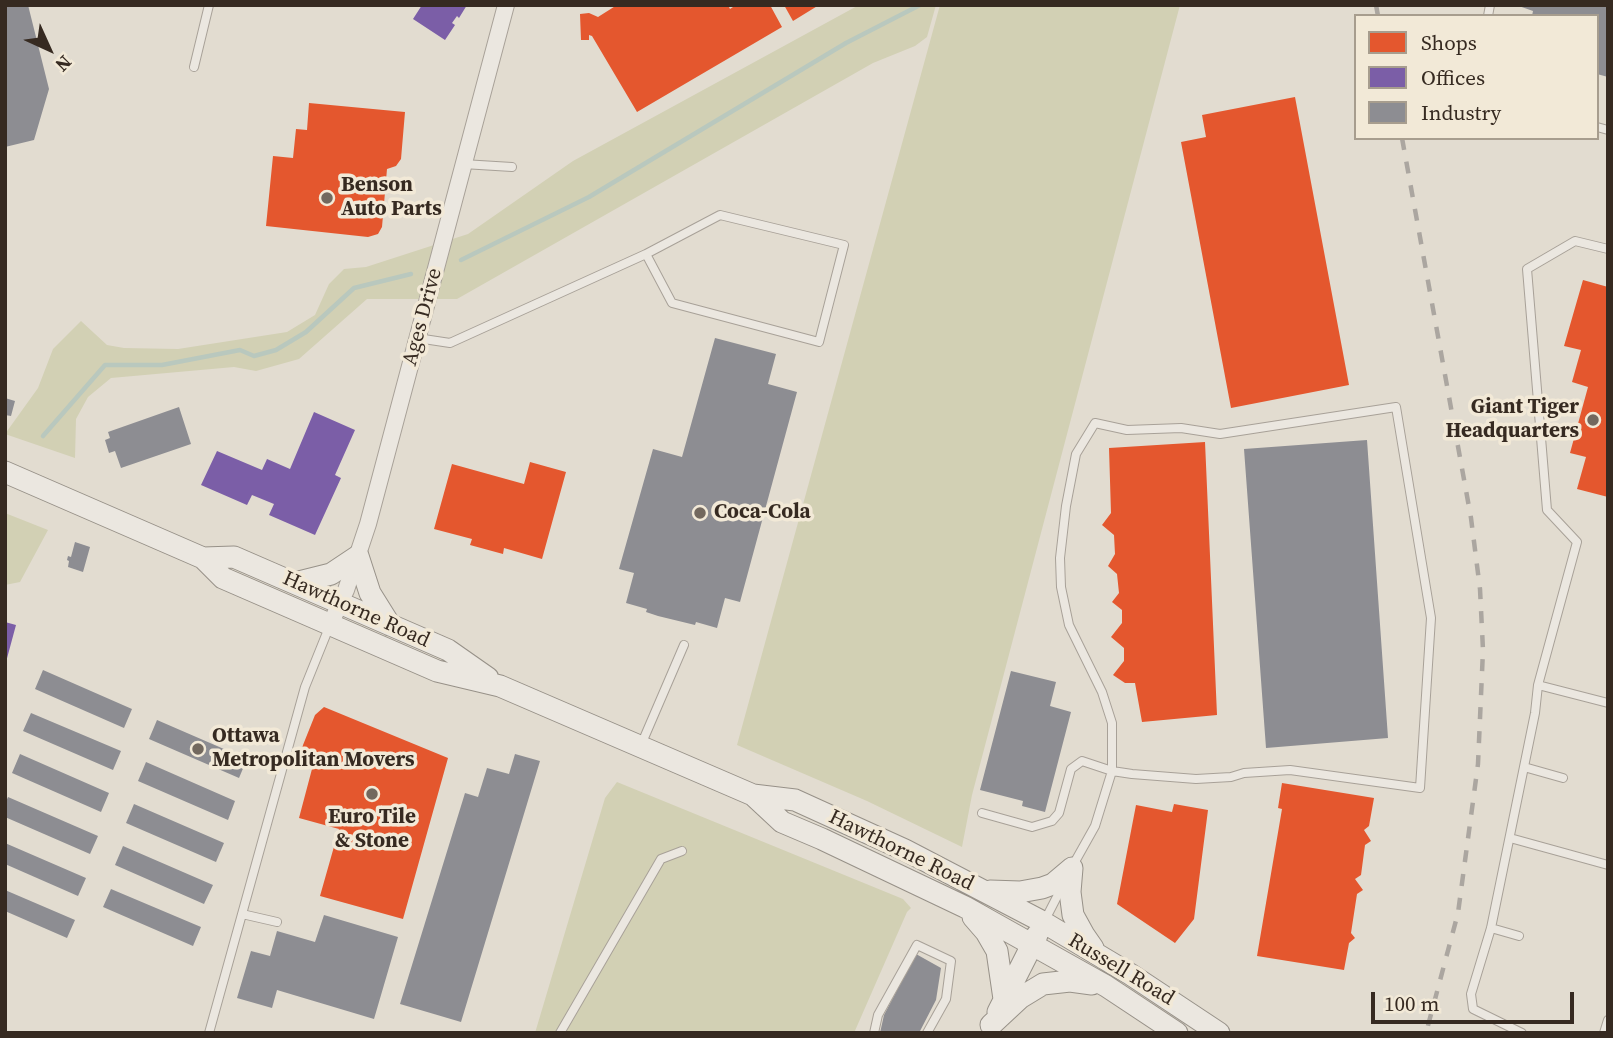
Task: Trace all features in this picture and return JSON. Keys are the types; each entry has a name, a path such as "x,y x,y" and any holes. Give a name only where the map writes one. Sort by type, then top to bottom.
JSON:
{"main road":[{"name":"Hawthorne Road","path":"5,472 203,558 223,578 438,671 500,686 753,795 794,800 905,850 1043,922"},
{"path":"295,583 331,574 358,556 370,593 390,625"},
{"name":"Hawthorne Road","path":"203,558 234,557 295,583 448,650 500,686"},
{"name":"Hawthorne Road","path":"753,795 782,822 965,907 1032,945"},
{"path":"986,891 1034,891 1052,884 1072,868"},
{"path":"1072,868 1070,892 1073,915 1099,956"},
{"path":"965,907 986,932 997,951 1004,1000"},
{"name":"Russell Road","path":"989,1029 1043,922 1181,1006 1219,1033"},
{"name":"Russell Road","path":"1032,945 1106,986 1177,1033"},
{"path":"989,1029 1020,998 1043,984 1070,981 1106,986"}],"street":[{"name":"Ages Drive","path":"330,625 358,556 506,5"}],"lane":[{"path":"194,67 208,5"},
{"path":"463,164 512,167"},
{"path":"417,338 450,343 646,254 720,215 844,245 819,342 671,303 646,254"},
{"path":"1522,1033 1473,1009 1471,994 1491,928 1538,685 1577,542 1547,510 1527,270 1575,241 1608,249"},
{"path":"982,813 1032,827 1052,821 1059,813 1071,769 1082,761 1112,771 1196,779 1290,770 1420,788 1431,618 1396,407 1220,434 1181,428 1127,430 1095,424 1076,454 1060,558 1061,587 1069,625 1102,692 1112,723 1112,771 1095,826 1043,922"},
{"path":"209,1033 305,687 330,625"},
{"path":"640,746 684,645"},
{"path":"1538,685 1608,703"},
{"path":"1524,767 1563,778"},
{"path":"1510,838 1608,865"},
{"path":"561,1033 661,859 682,851"},
{"path":"242,914 278,922"},
{"path":"1491,928 1519,936"},
{"path":"874,1033 878,1015 917,945 951,961 946,999 927,1033"},
{"path":"1604,1033 1608,1020"}],"shaded area":[{"path":"859,5 936,5 927,37 915,46 873,63 457,299 367,299 299,359 256,371 234,367 111,378 88,397 76,419 75,458 5,434 38,388 53,349 81,321 107,345 124,348 178,349 287,332 315,315 329,284 344,269 366,267 468,234 573,161"},
{"path":"940,5 1180,5 972,795 962,847 867,801 737,745"},
{"path":"5,513 48,530 20,582 5,585"},
{"path":"617,782 903,899 911,908 854,1033 535,1033 605,798"}],"building: Shops":[{"path":"617,5 728,5 730,9 736,5 770,5 782,27 637,112 592,36 589,35 589,40 581,40 580,14 589,13 598,17"},
{"path":"784,5 819,5 793,21"},
{"path":"1295,97 1349,385 1231,408 1181,142 1206,137 1202,115"},
{"name":"Benson Auto Parts","path":"309,103 405,112 401,159 396,166 387,169 382,227 378,234 368,237 266,226 273,156 293,158 296,129 307,130"},
{"name":"Giant Tiger Headquarters","path":"1583,280 1608,287 1608,497 1577,489 1586,457 1570,453 1588,387 1572,382 1581,350 1564,346"},
{"path":"1205,442 1217,715 1142,722 1135,683 1125,683 1113,675 1124,661 1124,648 1111,637 1122,623 1122,610 1112,602 1119,593 1117,574 1108,566 1115,554 1114,535 1102,525 1111,513 1109,448"},
{"path":"530,462 566,472 542,559 504,548 503,554 470,545 472,539 434,529 452,464 524,484"},
{"name":"Euro Tile & Stone","path":"324,707 448,758 403,919 320,896 339,829 299,818 312,769 298,766 315,715"},
{"path":"1282,783 1374,798 1369,826 1364,830 1371,841 1365,845 1361,875 1355,879 1363,890 1357,894 1351,933 1355,938 1349,943 1344,970 1257,956 1282,809 1278,808"},
{"path":"1174,804 1208,810 1194,919 1175,943 1117,904 1136,805 1172,812"}],"building: Offices":[{"path":"422,5 467,5 459,18 457,16 452,23 455,25 445,40 413,19"},
{"path":"314,412 355,430 335,475 341,478 315,535 269,515 274,504 252,495 247,505 201,485 217,451 262,470 267,459 290,469"},
{"path":"5,622 16,625 6,662 5,662"}],"building: Industry":[{"path":"5,5 28,5 49,89 34,140 5,147"},
{"path":"1516,5 1608,5 1608,77 1599,75 1599,14 1532,14 1533,11"},
{"name":"Coca-Cola","path":"715,338 776,354 768,384 797,392 740,602 725,598 717,628 658,616 646,612 647,609 626,603 634,573 619,569 653,449 682,457"},
{"path":"5,398 15,401 11,416 5,415"},
{"path":"179,407 191,444 121,468 115,451 109,453 105,440 110,438 108,432"},
{"path":"1367,440 1388,738 1266,748 1244,449"},
{"path":"75,542 90,547 83,572 68,567 68,556 71,557"},
{"path":"43,670 132,709 124,728 35,689"},
{"path":"1011,671 1056,682 1050,706 1071,712 1045,812 1022,806 1023,801 980,790"},
{"path":"31,713 121,751 113,770 23,731"},
{"name":"Ottawa Metropolitan Movers","path":"157,720 247,759 239,778 149,739"},
{"path":"20,754 109,793 101,812 12,773"},
{"path":"515,754 540,761 461,1022 400,1004 465,793 478,797 487,768 509,774"},
{"path":"146,762 235,801 228,820 138,781"},
{"path":"8,797 98,836 90,854 5,817"},
{"path":"134,804 224,843 216,862 126,823"},
{"path":"5,843 86,878 78,896 5,864"},
{"path":"123,846 213,885 204,904 115,865"},
{"path":"111,889 201,927 193,946 103,907"},
{"path":"5,890 75,920 67,938 5,911"},
{"path":"324,915 398,937 374,1019 277,990 272,1008 237,998 251,951 270,956 277,931 315,942"},
{"path":"916,954 941,968 936,1000 919,1033 880,1033 884,1015"}],"waterway":[{"path":"461,260 589,197 846,43 920,5"},
{"path":"43,436 105,365 162,365 240,350 254,356 276,350 306,332 354,288 411,274"}],"railway":[{"path":"1376,5 1378,14"},
{"path":"1402,140 1471,518 1480,589 1483,650 1478,764 1458,913 1426,1033"}],"place":[{"name":"Benson Auto Parts","path":"327,198"},
{"name":"Giant Tiger Headquarters","path":"1593,420"},
{"name":"Coca-Cola","path":"700,513"},
{"name":"Ottawa Metropolitan Movers","path":"198,749"},
{"name":"Euro Tile & Stone","path":"372,794"}]}
